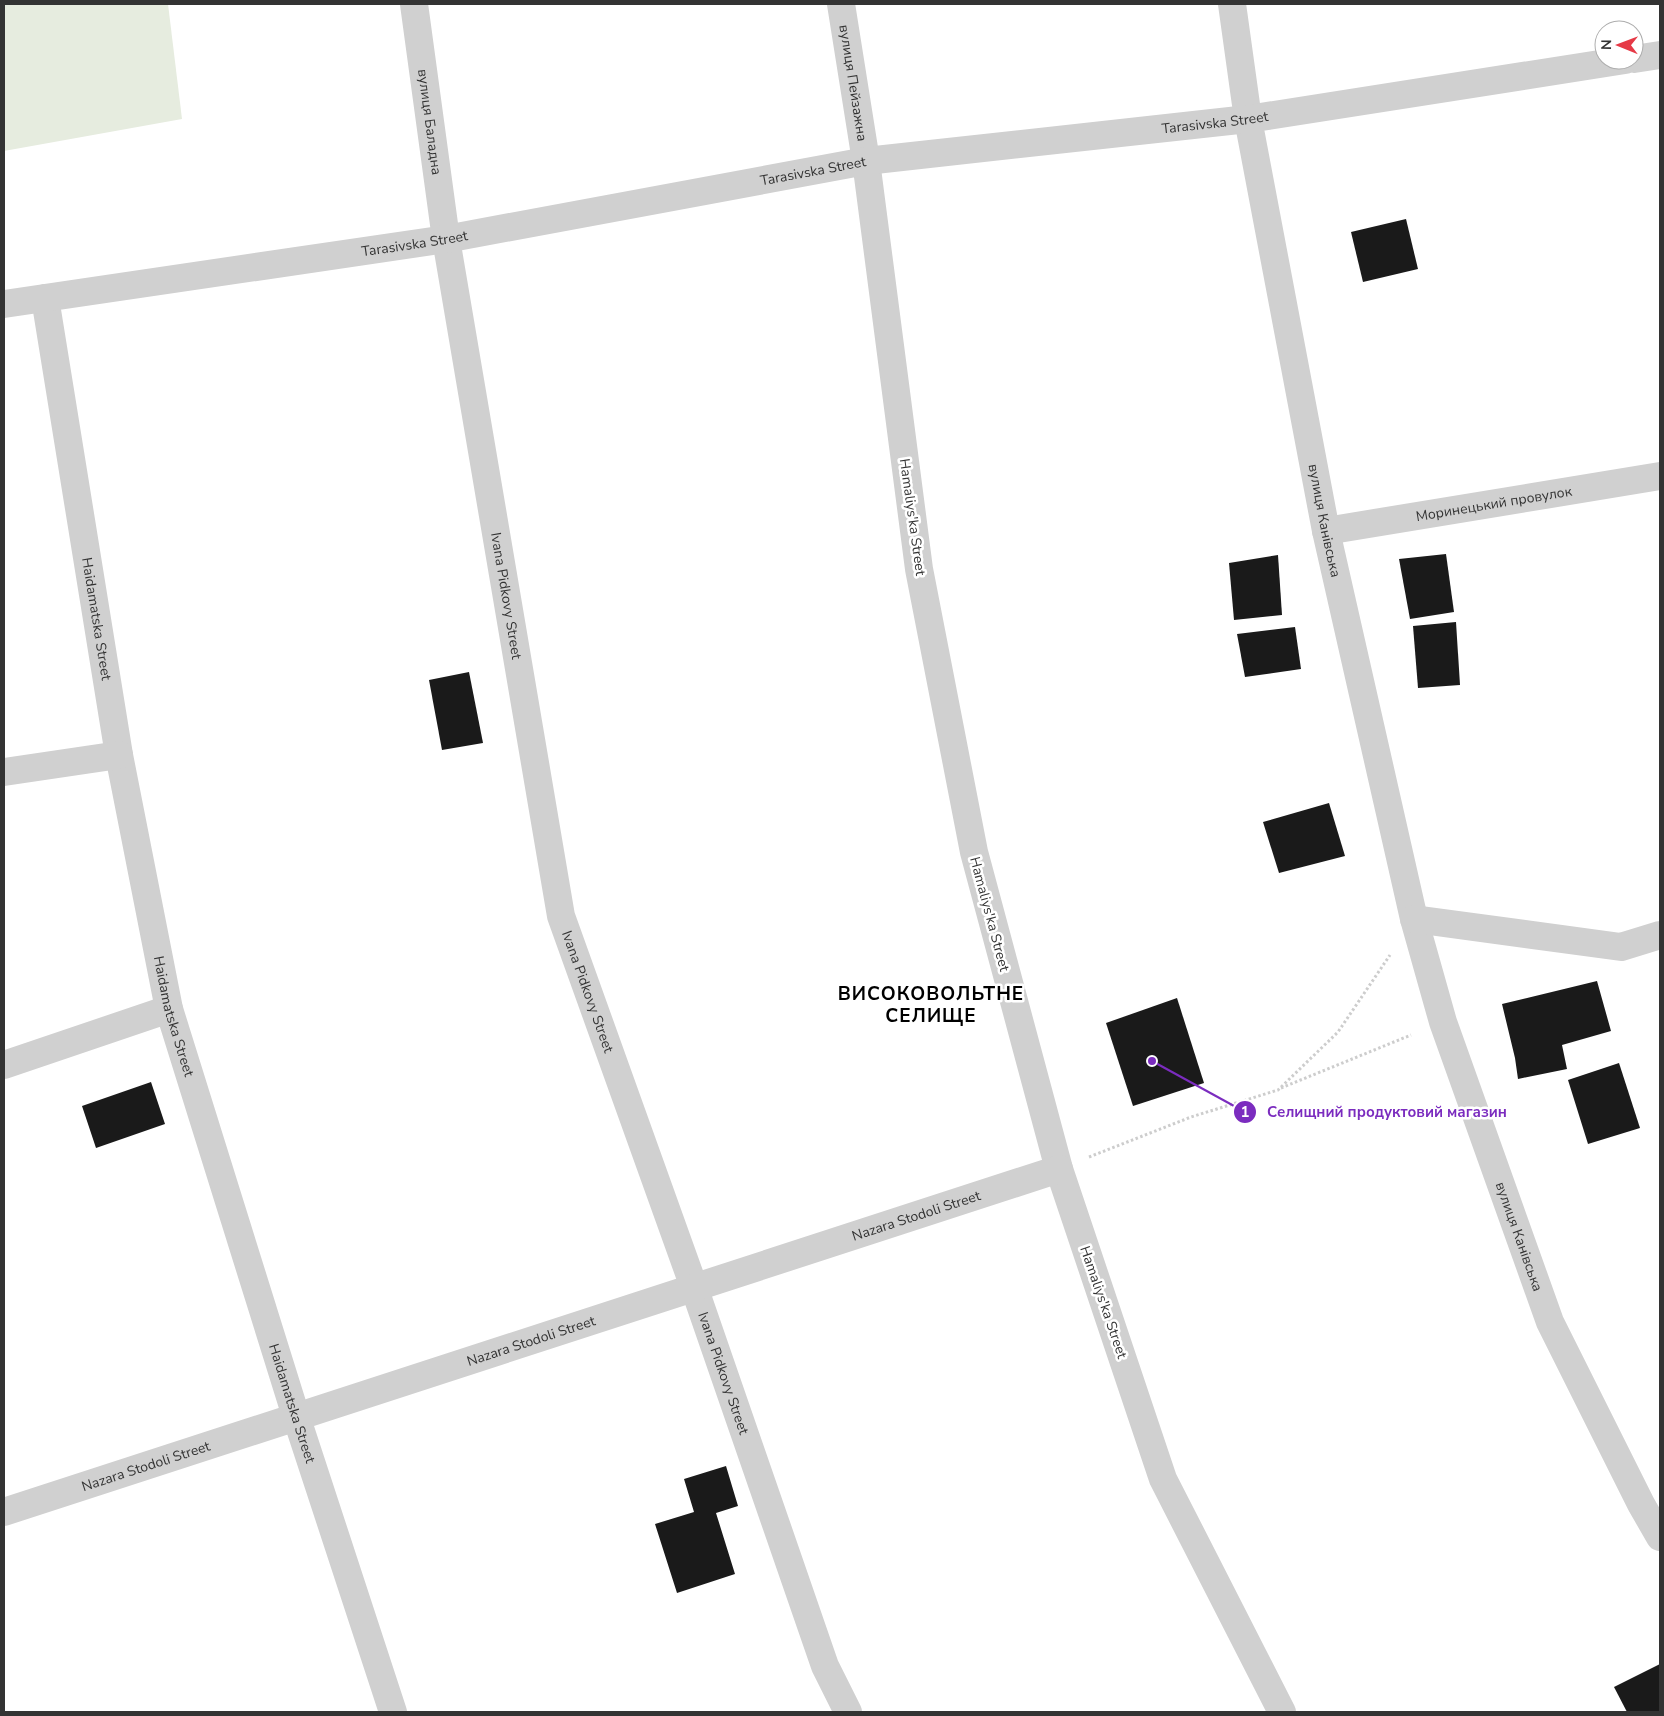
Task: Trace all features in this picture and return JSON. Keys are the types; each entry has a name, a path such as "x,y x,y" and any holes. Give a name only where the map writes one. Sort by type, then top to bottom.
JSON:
{"street":[{"name":"вулиця Баладна","path":"414,4 446,239"},
{"name":"вулиця Пейзажна","path":"840,4 866,161"},
{"name":"вулиця Канівська","path":"1232,4 1248,120 1326,531 1414,919 1443,1022 1550,1322 1650,1499 1660,1537"},
{"path":"1644,57 1660,54"},
{"name":"Tarasivska Street","path":"4,304 446,239 866,161 1248,120 1594,65"},
{"name":"Hamaliysʹka Street","path":"866,161 921,578 974,852 1059,1169 1163,1479 1282,1712"},
{"name":"Ivana Pidkovy Street","path":"446,239 561,916 694,1287 825,1666 848,1712"},
{"name":"Haidamatska Street","path":"45,298 119,755 168,1009 296,1416 393,1712"},
{"name":"Моринецький провулок","path":"1326,531 1660,476"},
{"path":"4,772 119,755"},
{"path":"1414,919 1621,946 1660,935"},
{"path":"4,1065 168,1009"},
{"name":"Nazara Stodoli Street","path":"4,1512 1059,1169"}],"path":[{"path":"1278,1090 1338,1032 1414,919"},
{"path":"1059,1169 1191,1117 1278,1090 1443,1022"}],"shaded area":[{"path":"4,4 168,4 182,119 4,151"}],"building":[{"path":"1406,219 1418,269 1363,282 1351,232"},
{"path":"1446,554 1454,612 1410,619 1399,559"},
{"path":"1278,555 1282,615 1234,620 1229,563"},
{"path":"1456,622 1460,685 1418,688 1413,626"},
{"path":"1295,627 1301,669 1245,677 1237,634"},
{"path":"469,672 483,743 442,750 429,680"},
{"path":"1329,803 1345,856 1279,873 1263,822"},
{"path":"1597,981 1611,1031 1562,1045 1567,1069 1518,1079 1502,1004"},
{"path":"1177,998 1204,1083 1133,1106 1106,1023"},
{"path":"1619,1063 1640,1128 1588,1144 1568,1080"},
{"path":"151,1082 165,1124 96,1148 82,1106"},
{"path":"726,1466 738,1506 716,1513 735,1574 677,1593 655,1524 694,1512 684,1479"},
{"path":"1660,1664 1660,1712 1627,1712 1614,1687"}],"place":[{"name":"Селищний продуктовий магазин","path":"1152,1061"}],"district":[{"name":"ВИСОКОВОЛЬТНЕ СЕЛИЩЕ","path":"931,1004"}]}
